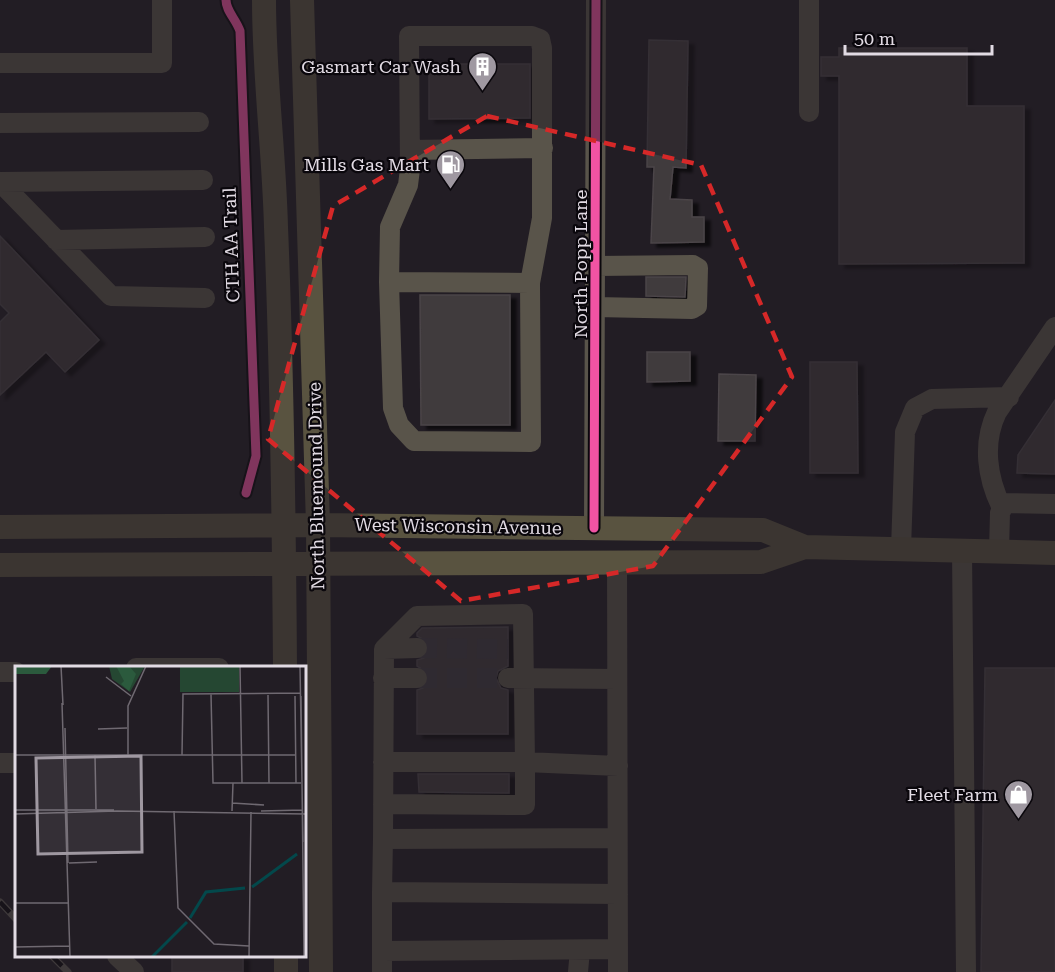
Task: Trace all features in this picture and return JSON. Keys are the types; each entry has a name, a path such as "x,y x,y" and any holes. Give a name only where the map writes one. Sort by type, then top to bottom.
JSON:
{"main road":[{"name":"North Bluemound Drive","path":"264,0 267,111 276,224 285,525 285,666"},
{"name":"North Bluemound Drive","path":"302,0 318,525 321,972"},
{"name":"West Wisconsin Avenue","path":"0,527 318,525 763,530 805,548"},
{"name":"West Wisconsin Avenue","path":"0,565 761,562 805,548 1055,553"}],"street":[{"path":"0,63 162,63 162,0"},
{"name":"North Popp Lane","path":"594,528 596,0"},
{"path":"809,0 809,112"},
{"path":"409,36 532,36 540,39 542,218 530,283 531,442 414,441 399,425 393,408 389,282 390,227 408,185 410,150 409,36"},
{"path":"0,123 199,122"},
{"path":"410,150 543,148"},
{"path":"0,182 202,180"},
{"path":"0,182 111,296 205,298"},
{"path":"56,240 205,237"},
{"path":"596,266 693,265 698,268 697,306 692,309 596,307"},
{"path":"389,282 530,283"},
{"path":"999,551 1002,508 989,476 990,427 997,412 1055,327"},
{"path":"901,549 905,432 915,408 932,399 1009,397"},
{"path":"1002,508 1005,503 1055,504"},
{"path":"962,550 966,972"},
{"path":"617,561 618,972"},
{"path":"382,972 383,678 384,649 417,616 524,614 516,649 516,678 525,762 525,805 383,804"},
{"path":"384,649 417,648"},
{"path":"383,678 417,678"},
{"path":"516,678 617,679"},
{"path":"383,762 525,762 618,766"},
{"path":"383,839 617,838"},
{"path":"382,892 618,894"},
{"path":"382,951 618,949"},
{"path":"578,972 580,950"},
{"path":"118,957 134,972"}],"highlighted area":[{"path":"487,116 701,165 792,377 653,566 461,601 268,439 333,206"}],"building":[{"path":"649,40 688,41 686,168 673,167 670,199 692,200 692,217 704,217 704,242 651,243 654,167 647,167"},
{"path":"839,48 967,48 967,106 1024,106 1024,263 839,264 839,76 821,76 821,57 839,57"},
{"name":"Gasmart Car Wash","path":"429,64 530,64 530,118 429,119"},
{"path":"0,236 99,340 65,372 46,352 0,395 0,322 9,313 0,304"},
{"path":"646,277 686,277 685,297 646,296"},
{"path":"420,295 510,295 510,425 421,425"},
{"path":"647,352 690,352 690,381 647,382"},
{"path":"810,362 857,362 858,473 810,473"},
{"path":"719,374 756,375 755,441 718,441"},
{"path":"1055,400 1055,474 1017,473 1018,455"},
{"path":"508,627 508,666 498,671 496,678 501,688 508,690 508,734 417,734 417,690 423,688 429,679 427,672 417,666 417,660 424,658 429,648 427,641 417,636 417,633 422,628"},
{"name":"Fleet Farm","path":"985,668 1055,668 1055,972 981,972"},
{"path":"418,774 509,774 509,793 419,792"},
{"path":"172,957 243,957 243,972 172,972"}],"tunnel":[{"path":"417,648 508,649"},
{"path":"417,678 508,678"}],"railway":[{"path":"0,902 15,918"},
{"path":"53,957 68,972"}],"cycle path":[{"name":"CTH AA Trail","path":"226,0 240,31 256,456 246,493"},
{"path":"594,528 596,0"}],"place":[{"name":"Gasmart Car Wash","path":"482,92"},
{"name":"Mills Gas Mart","path":"450,190"},
{"name":"Fleet Farm","path":"1019,820"}]}
